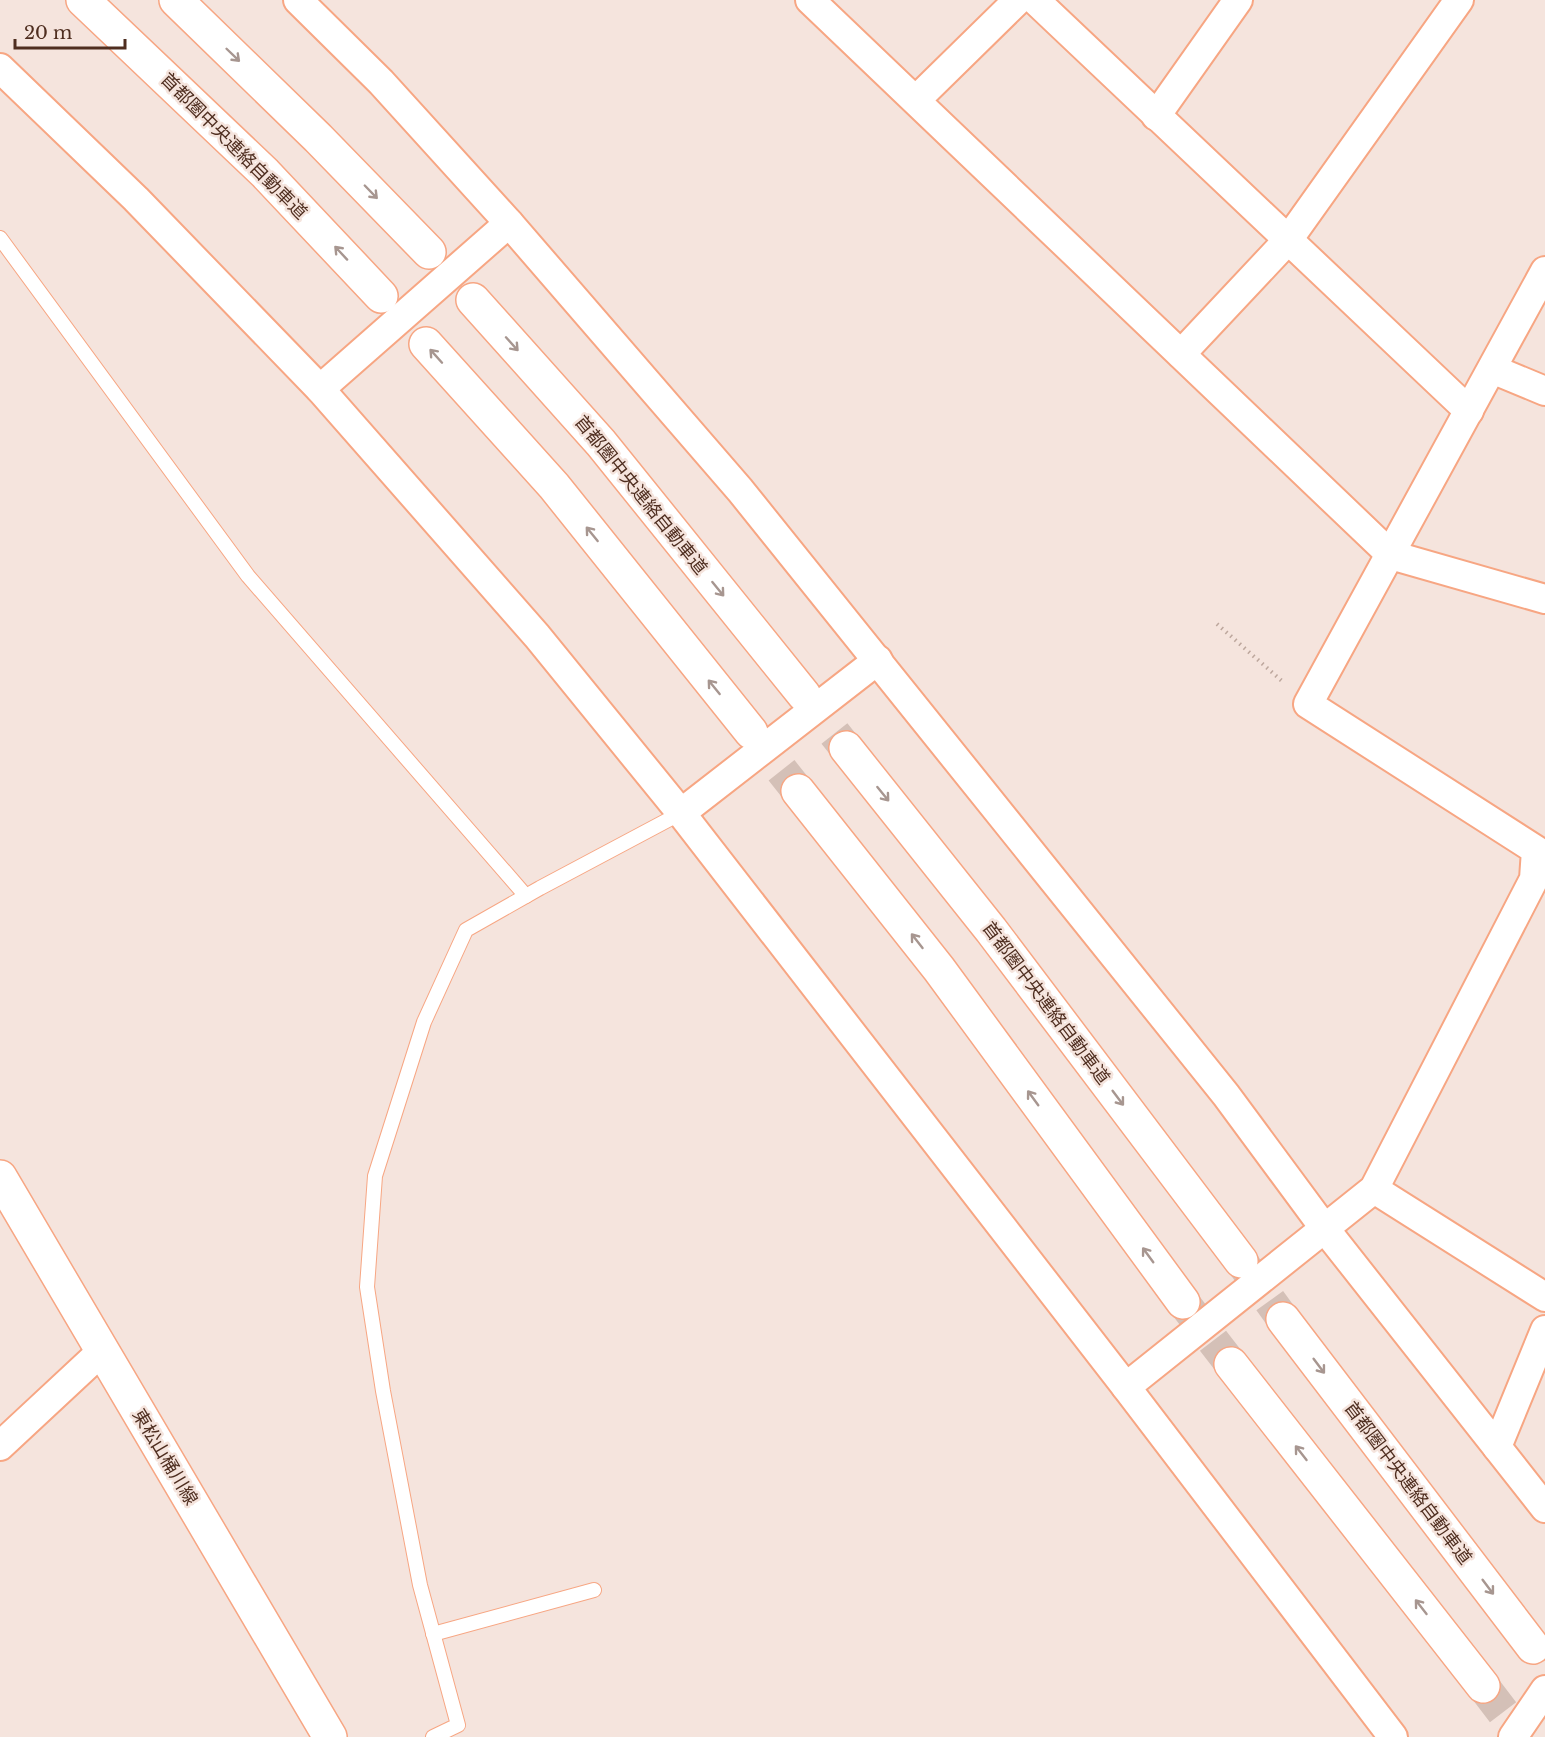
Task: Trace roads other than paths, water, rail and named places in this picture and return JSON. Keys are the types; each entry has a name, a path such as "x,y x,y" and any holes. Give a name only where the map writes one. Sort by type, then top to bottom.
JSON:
{"main road":[{"name":"首都圏中央連絡自動車道","path":"83,0 265,173 381,296"},
{"path":"176,0 318,138 429,252"},
{"name":"首都圏中央連絡自動車道","path":"472,300 601,443 804,695"},
{"path":"426,344 554,486 750,732"},
{"name":"首都圏中央連絡自動車道","path":"846,748 991,930 1241,1261"},
{"path":"798,791 939,969 1183,1302"},
{"name":"東松山桶川線","path":"0,1177 330,1737"},
{"name":"首都圏中央連絡自動車道","path":"1283,1319 1533,1647"},
{"path":"1231,1364 1483,1686"}],"street":[{"path":"298,0 381,82 509,223 740,490 1226,1095 1325,1229 1545,1508"},
{"path":"810,0 835,11 916,100 1391,555 1545,599"},
{"path":"916,100 1018,0"},
{"path":"1035,0 1469,411"},
{"path":"1156,116 1238,0"},
{"path":"1181,354 1288,240 1459,0"},
{"path":"0,68 136,199 320,389 537,636 681,813 1126,1387 1393,1737"},
{"path":"320,389 509,223"},
{"path":"1126,1387 1374,1189 1539,881 1541,851 1308,704 1545,271"},
{"path":"1492,369 1545,391"},
{"path":"681,813 878,660"},
{"path":"1374,1189 1545,1297"},
{"path":"1497,1447 1545,1330"},
{"path":"0,1446 102,1351"},
{"path":"1513,1737 1545,1690"}],"lane":[{"path":"0,238 248,576 526,896"},
{"path":"433,1737 458,1725 418,1574 383,1391 367,1287 375,1176 424,1022 466,930 681,813"},
{"path":"433,1634 594,1590"}],"tunnel":[{"path":"804,695 846,748"},
{"path":"751,732 798,791"},
{"path":"1241,1261 1283,1319"},
{"path":"1183,1302 1231,1364"},
{"path":"1483,1686 1522,1737"}]}
